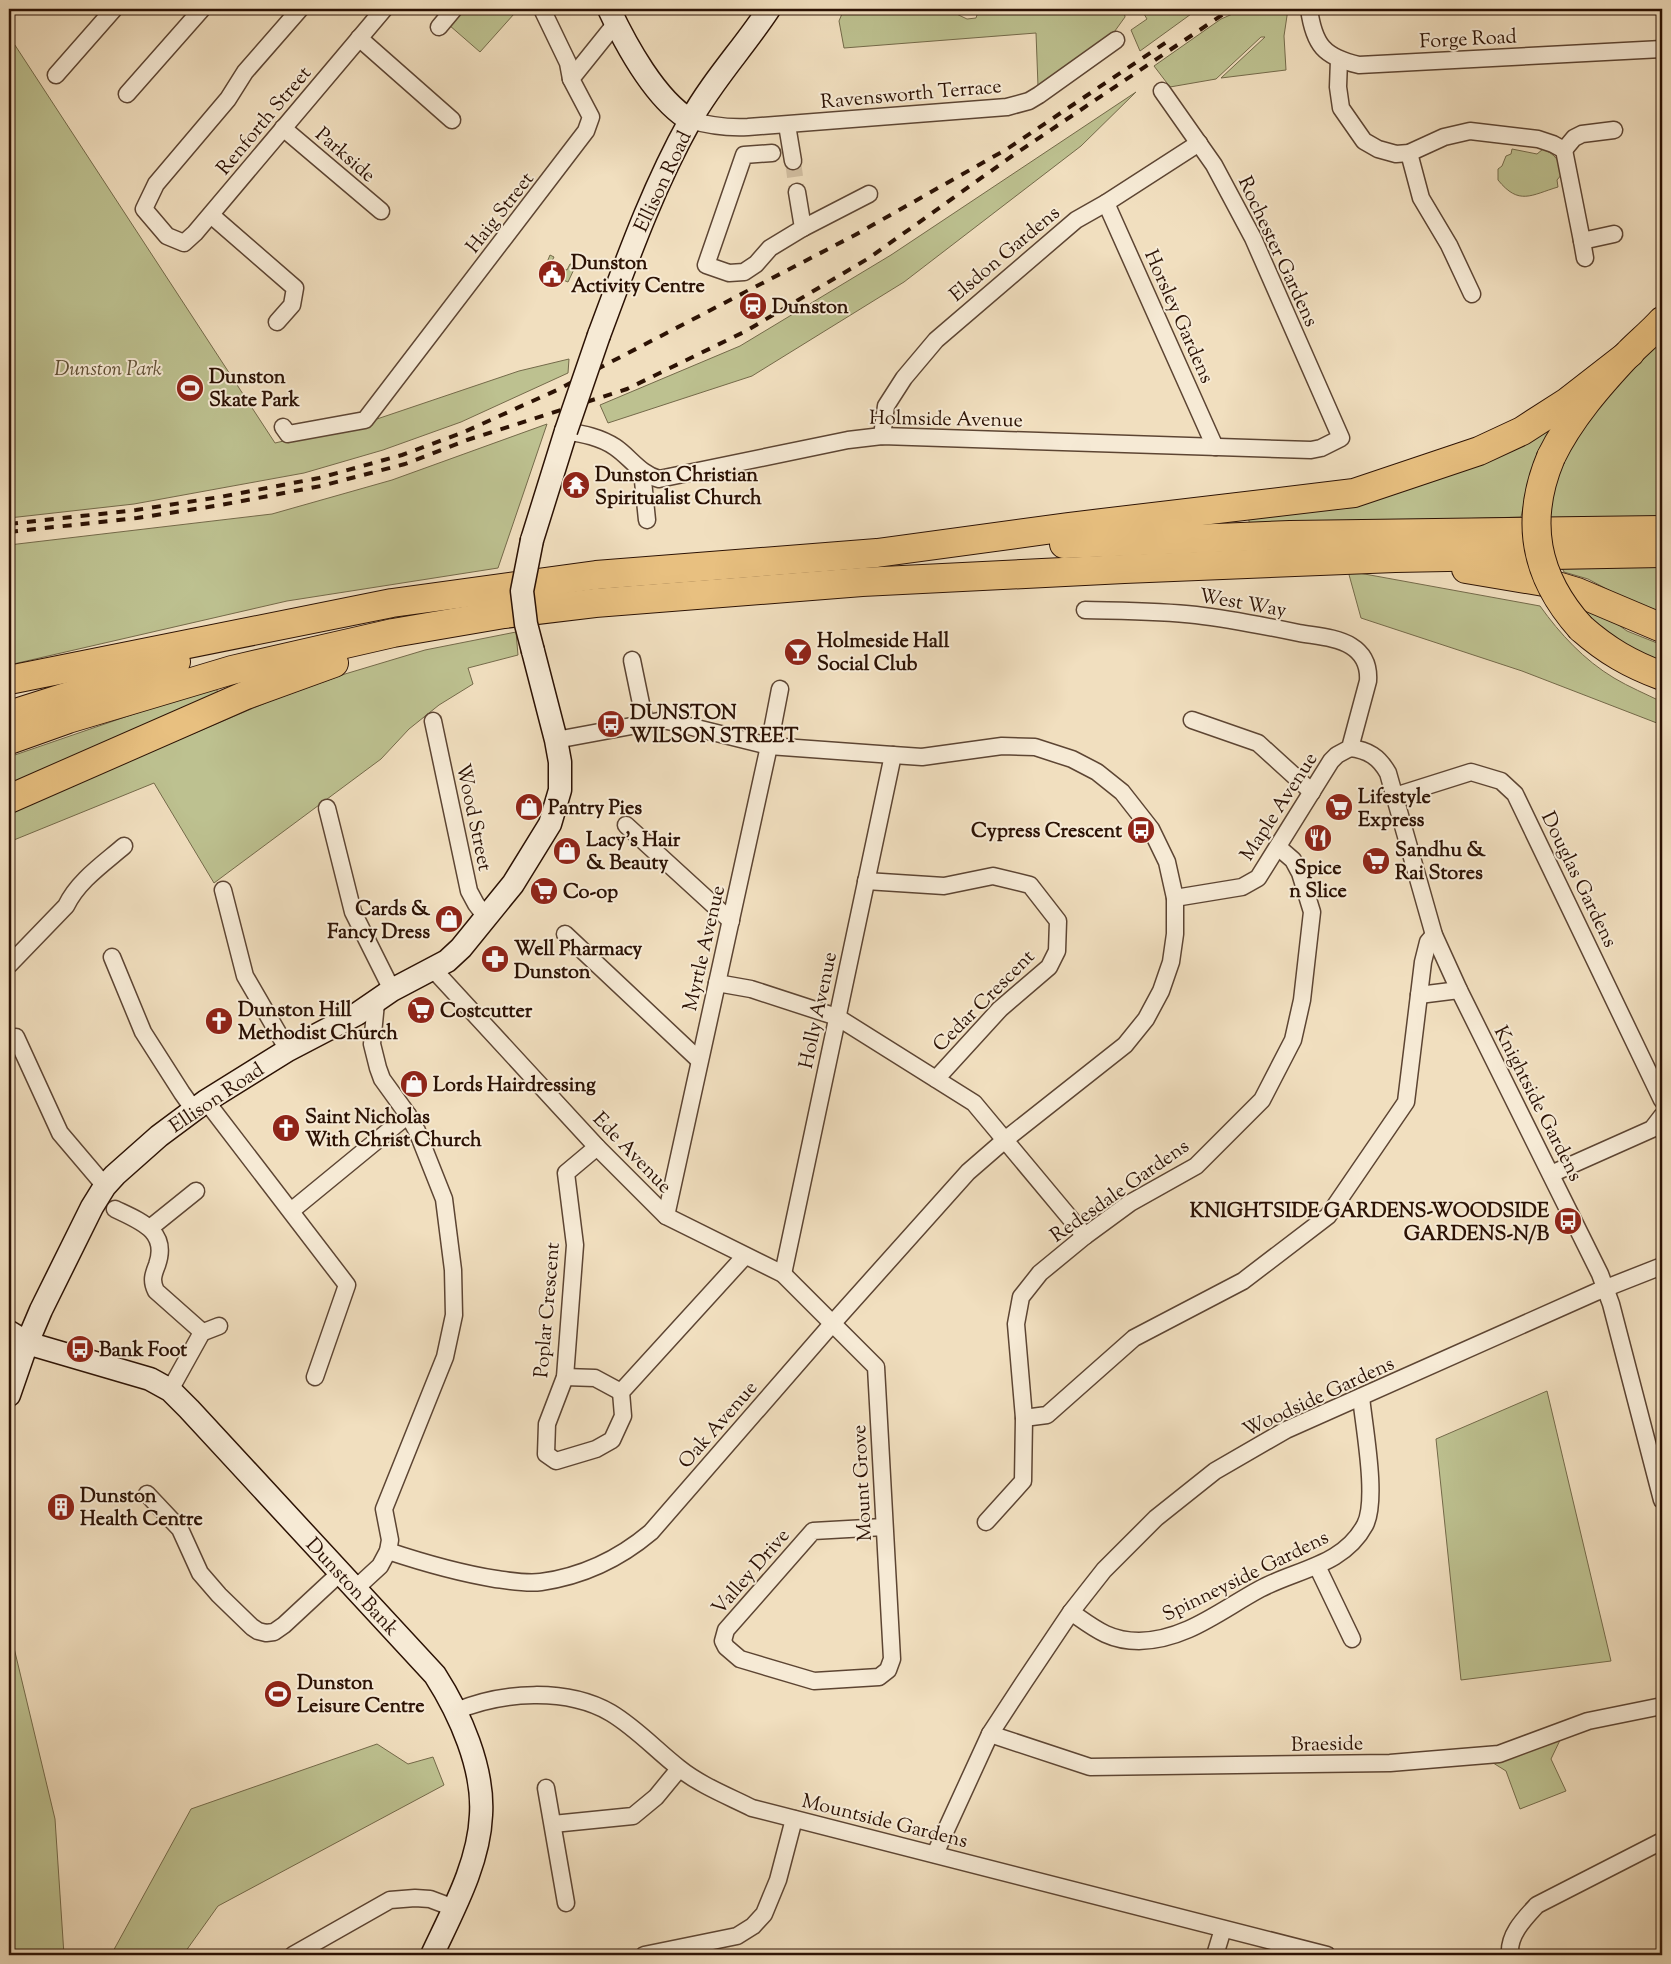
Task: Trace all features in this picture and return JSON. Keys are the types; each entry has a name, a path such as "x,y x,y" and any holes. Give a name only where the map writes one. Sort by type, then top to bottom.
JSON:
{"highway":[{"path":"1662,321 1630,353 1575,416 1564,432 1543,476 1538,496 1536,517 1538,544 1546,577 1567,613 1598,643 1621,659 1662,676"},
{"path":"893,551 1078,526 1354,493 1479,451 1522,430 1567,402 1630,353"},
{"path":"9,680 392,603 596,575 893,551 1290,535 1662,530"},
{"path":"9,740 68,719 232,670 393,633 504,614 595,603 862,582 1395,558 1662,553"},
{"path":"1395,558 1544,582 1577,592 1662,628"},
{"path":"9,716 213,650 392,603"},
{"path":"9,799 246,695 310,670 504,614"}],"street":[{"path":"56,75 114,9"},
{"path":"127,94 202,9"},
{"name":"Renforth Street","path":"300,9 245,72 228,99 156,184 144,209 167,236 184,243 195,233 384,9"},
{"path":"439,27 454,9"},
{"name":"Haig Street","path":"283,427 288,434 365,420 586,131 591,117 571,79 568,63 542,9"},
{"name":"Ellison Road","path":"9,1395 18,1338 105,1186 134,1157 200,1106 288,1050 447,961 461,948 513,884 550,824 560,790 560,762 526,624 522,591 532,540 599,335 644,218 690,120 769,9"},
{"path":"1309,9 1311,26 1317,39 1330,55 1339,60 1338,87 1341,108 1348,121 1364,140 1378,149 1396,154 1409,153 1444,138 1470,131 1538,139 1564,150"},
{"path":"571,79 612,16 662,97 679,113 690,120"},
{"path":"359,38 452,120"},
{"name":"Ravensworth Terrace","path":"690,120 725,128 787,125 1007,107 1039,95 1116,40"},
{"name":"Forge Road","path":"1339,60 1359,65 1662,49"},
{"name":"Rochester Gardens","path":"1162,91 1214,165 1253,238 1341,438"},
{"path":"787,125 793,161"},
{"name":"Parkside","path":"283,128 381,212"},
{"path":"1564,150 1574,138 1582,134 1614,130"},
{"name":"Elsdon Gardens","path":"882,436 886,406 904,378 936,340 1076,220 1106,203 1199,143"},
{"path":"1564,150 1585,258"},
{"path":"772,153 744,155 706,265 728,273 744,272 756,264 770,248 803,228 870,194"},
{"path":"1409,153 1421,198 1449,245 1472,294"},
{"path":"797,192 803,228"},
{"name":"Horsley Gardens","path":"1106,203 1215,447"},
{"path":"211,214 295,288 292,305 277,322"},
{"path":"1582,241 1614,234"},
{"name":"Holmside Avenue","path":"566,432 599,438 614,446 650,477 659,479 848,440 882,436 1312,450 1321,448 1341,438"},
{"path":"642,471 647,520"},
{"name":"West Way","path":"1085,610 1197,615 1350,645 1362,656 1369,671 1350,748"},
{"path":"632,660 645,723"},
{"name":"Myrtle Avenue","path":"666,1216 780,689"},
{"path":"556,740 664,720 769,746 922,757 1002,746 1035,747 1072,759 1097,772 1122,792 1152,829 1167,862 1175,898 1175,934 1171,962 1162,991 1146,1019 1125,1045 1006,1139"},
{"path":"1192,720 1258,743 1312,792"},
{"name":"Wood Street","path":"433,721 469,891 486,918"},
{"name":"Maple Avenue","path":"1175,898 1242,887 1258,878 1336,755 1350,748"},
{"name":"Knightside Gardens","path":"1350,748 1367,752 1382,763 1395,796 1434,935 1459,990 1606,1288 1662,1500"},
{"name":"Holly Avenue","path":"783,1274 893,755"},
{"name":"Douglas Gardens","path":"1395,796 1471,772 1501,781 1515,794 1662,1100"},
{"path":"147,1494 180,1529 200,1573 219,1595 252,1627 258,1631 274,1632 348,1581 380,1566 388,1551 390,1540 384,1509 445,1357 454,1315 453,1270 444,1199 417,1131 408,1115 382,1080 374,1058 372,1044 384,996 353,912 326,808"},
{"path":"626,825 731,921"},
{"path":"9,965 66,906 71,895 79,886 124,846"},
{"name":"Redesdale Gardens","path":"986,1522 1022,1481 1024,1418 1016,1324 1021,1296 1040,1273 1085,1236 1130,1203 1196,1166 1262,1100 1293,1040 1302,1000 1312,912 1300,873 1293,860 1278,847"},
{"name":"Cedar Crescent","path":"866,881 944,886 993,876 1030,885 1058,921 1057,952 1049,967 1000,1009 936,1079"},
{"path":"223,890 245,976 288,1050"},
{"path":"565,934 699,1060"},
{"path":"1024,1418 1046,1415 1134,1338 1243,1281 1328,1216 1406,1102 1419,995 1428,942 1434,935"},
{"path":"112,957 143,1032 182,1093 200,1106 291,1211 347,1285 315,1377"},
{"name":"Ede Avenue","path":"433,969 597,1147 666,1216 783,1274 832,1324"},
{"path":"717,983 751,989 837,1017 974,1103 1006,1139 1085,1236"},
{"path":"1419,995 1459,990"},
{"path":"16,1037 60,1133 105,1186"},
{"path":"291,1211 408,1115"},
{"path":"1551,1174 1652,1129 1662,1116"},
{"name":"Oak Avenue","path":"388,1551 449,1570 512,1581 540,1583 576,1575 629,1550 651,1532 832,1324 968,1172 1006,1139"},
{"name":"Poplar Crescent","path":"597,1147 566,1173 574,1245 565,1377 547,1424 546,1454 556,1461 596,1449 612,1440 623,1416 621,1392"},
{"path":"150,1228 196,1190"},
{"path":"115,1209 150,1228 159,1244 159,1257 152,1277 152,1284 156,1292 198,1327 201,1333"},
{"path":"565,1377 595,1378 621,1392 745,1256"},
{"name":"Woodside Gardens","path":"935,1854 990,1734 1071,1612 1104,1570 1156,1518 1215,1471 1286,1430 1606,1288 1662,1266"},
{"name":"Mount Grove","path":"832,1324 876,1367 892,1659"},
{"path":"170,1390 201,1333 219,1326"},
{"name":"Dunston Bank","path":"18,1338 127,1371 161,1384 170,1390 422,1659 447,1693 456,1711 475,1764 481,1798 481,1816 474,1852 454,1908 432,1955"},
{"name":"Spinneyside Gardens","path":"1071,1612 1105,1635 1139,1641 1163,1638 1186,1632 1262,1588 1335,1558 1350,1546 1365,1525 1370,1507 1371,1491 1361,1397"},
{"name":"Valley Drive","path":"884,1527 813,1531 726,1630 723,1641 726,1648 740,1659 814,1681 879,1676 888,1670 892,1659"},
{"path":"1317,1566 1352,1640"},
{"name":"Mountside Gardens","path":"456,1711 473,1704 507,1696 539,1695 577,1700 610,1712 645,1738 680,1769 717,1791 752,1808 1327,1955"},
{"name":"Braeside","path":"990,1734 1090,1767 1390,1763 1499,1754 1588,1721 1662,1706"},
{"path":"552,1824 633,1816 656,1797 680,1769"},
{"path":"546,1788 566,1903"},
{"path":"644,1955 737,1936 753,1926 764,1914 778,1880 794,1819"},
{"path":"1510,1955 1514,1934 1537,1905 1662,1841"},
{"path":"293,1955 390,1900 430,1899 454,1908"},
{"path":"1216,1955 1223,1929"}],"green space":[{"path":"464,9 507,9 514,14 480,52 449,25"},
{"path":"844,9 946,9 967,19 976,18 979,9 1124,9 1125,17 1112,35 1038,86 1036,33 844,48 839,21"},
{"path":"1141,9 1198,9 1140,51 1131,30 1147,19"},
{"path":"1244,9 1288,9 1284,36 1286,70 1221,78 1265,37 1261,37 1216,79 1170,87 1154,66 1221,19"},
{"name":"Dunston Park","path":"9,36 275,443 374,420 519,371 569,359 568,373 461,422 383,450 304,473 134,504 9,518"},
{"path":"1136,92 1081,146 904,282 752,376 608,423 600,405 740,346 891,255"},
{"path":"1512,149 1537,154 1543,149 1551,153 1560,165 1562,174 1557,180 1558,187 1526,196 1512,193 1498,180 1498,169 1502,166 1506,156 1511,154"},
{"path":"550,255 554,257 551,263 567,270 570,264 576,265 568,282 543,272"},
{"path":"1662,336 1662,518 1549,519 1553,491 1562,464 1598,400"},
{"path":"1560,420 1530,476 1521,517 1250,525 1248,517"},
{"path":"547,424 498,568 287,601 9,665 9,545 272,514 392,480"},
{"path":"1560,564 1662,565 1662,613 1631,602 1588,579 1564,572"},
{"path":"1348,571 1540,606 1564,636 1603,671 1662,702 1662,725 1522,671 1361,618"},
{"path":"1584,600 1627,631 1662,645 1662,665 1623,650 1584,613"},
{"path":"516,632 518,655 468,668 473,684 439,705 409,729 381,759 214,883 154,783 9,842 9,812 270,701 345,674 425,650"},
{"path":"215,686 220,697 9,789 9,757"},
{"path":"1547,1391 1611,1661 1461,1680 1436,1439"},
{"path":"9,1627 55,1819 64,1955 26,1955 9,1951"},
{"path":"1562,1736 1551,1759 1566,1791 1520,1809 1506,1771 1490,1761"},
{"path":"377,1744 408,1764 433,1757 444,1785 218,1906 183,1955 111,1955 191,1809"}],"tunnel":[{"path":"793,161 797,192"}],"railway":[{"path":"9,532 137,518 221,505 321,486 405,464 467,440 627,389 746,331 869,258 1012,156 1231,9"},
{"path":"9,524 136,510 220,497 319,478 402,455 464,432 557,390 855,235 1007,149 1168,41"}],"place":[{"name":"Dunston Activity Centre","path":"552,274"},
{"name":"Dunston","path":"753,306"},
{"name":"Dunston Skate Park","path":"190,388"},
{"name":"Dunston Christian Spiritualist Church","path":"576,485"},
{"name":"Holmeside Hall Social Club","path":"798,652"},
{"name":"DUNSTON WILSON STREET","path":"611,724"},
{"name":"Pantry Pies","path":"529,807"},
{"name":"Lifestyle Express","path":"1339,807"},
{"name":"Cypress Crescent","path":"1141,830"},
{"name":"Spice n Slice","path":"1318,838"},
{"name":"Lacy's Hair & Beauty","path":"567,851"},
{"name":"Sandhu & Rai Stores","path":"1376,861"},
{"name":"Co-op","path":"544,891"},
{"name":"Cards & Fancy Dress","path":"449,919"},
{"name":"Well Pharmacy Dunston","path":"495,959"},
{"name":"Costcutter","path":"421,1010"},
{"name":"Dunston Hill Methodist Church","path":"219,1021"},
{"name":"Lords Hairdressing","path":"414,1084"},
{"name":"Saint Nicholas With Christ Church","path":"286,1128"},
{"name":"KNIGHTSIDE GARDENS-WOODSIDE GARDENS-N/B","path":"1568,1221"},
{"name":"Bank Foot","path":"80,1349"},
{"name":"Dunston Health Centre","path":"61,1507"},
{"name":"Dunston Leisure Centre","path":"278,1694"}]}
